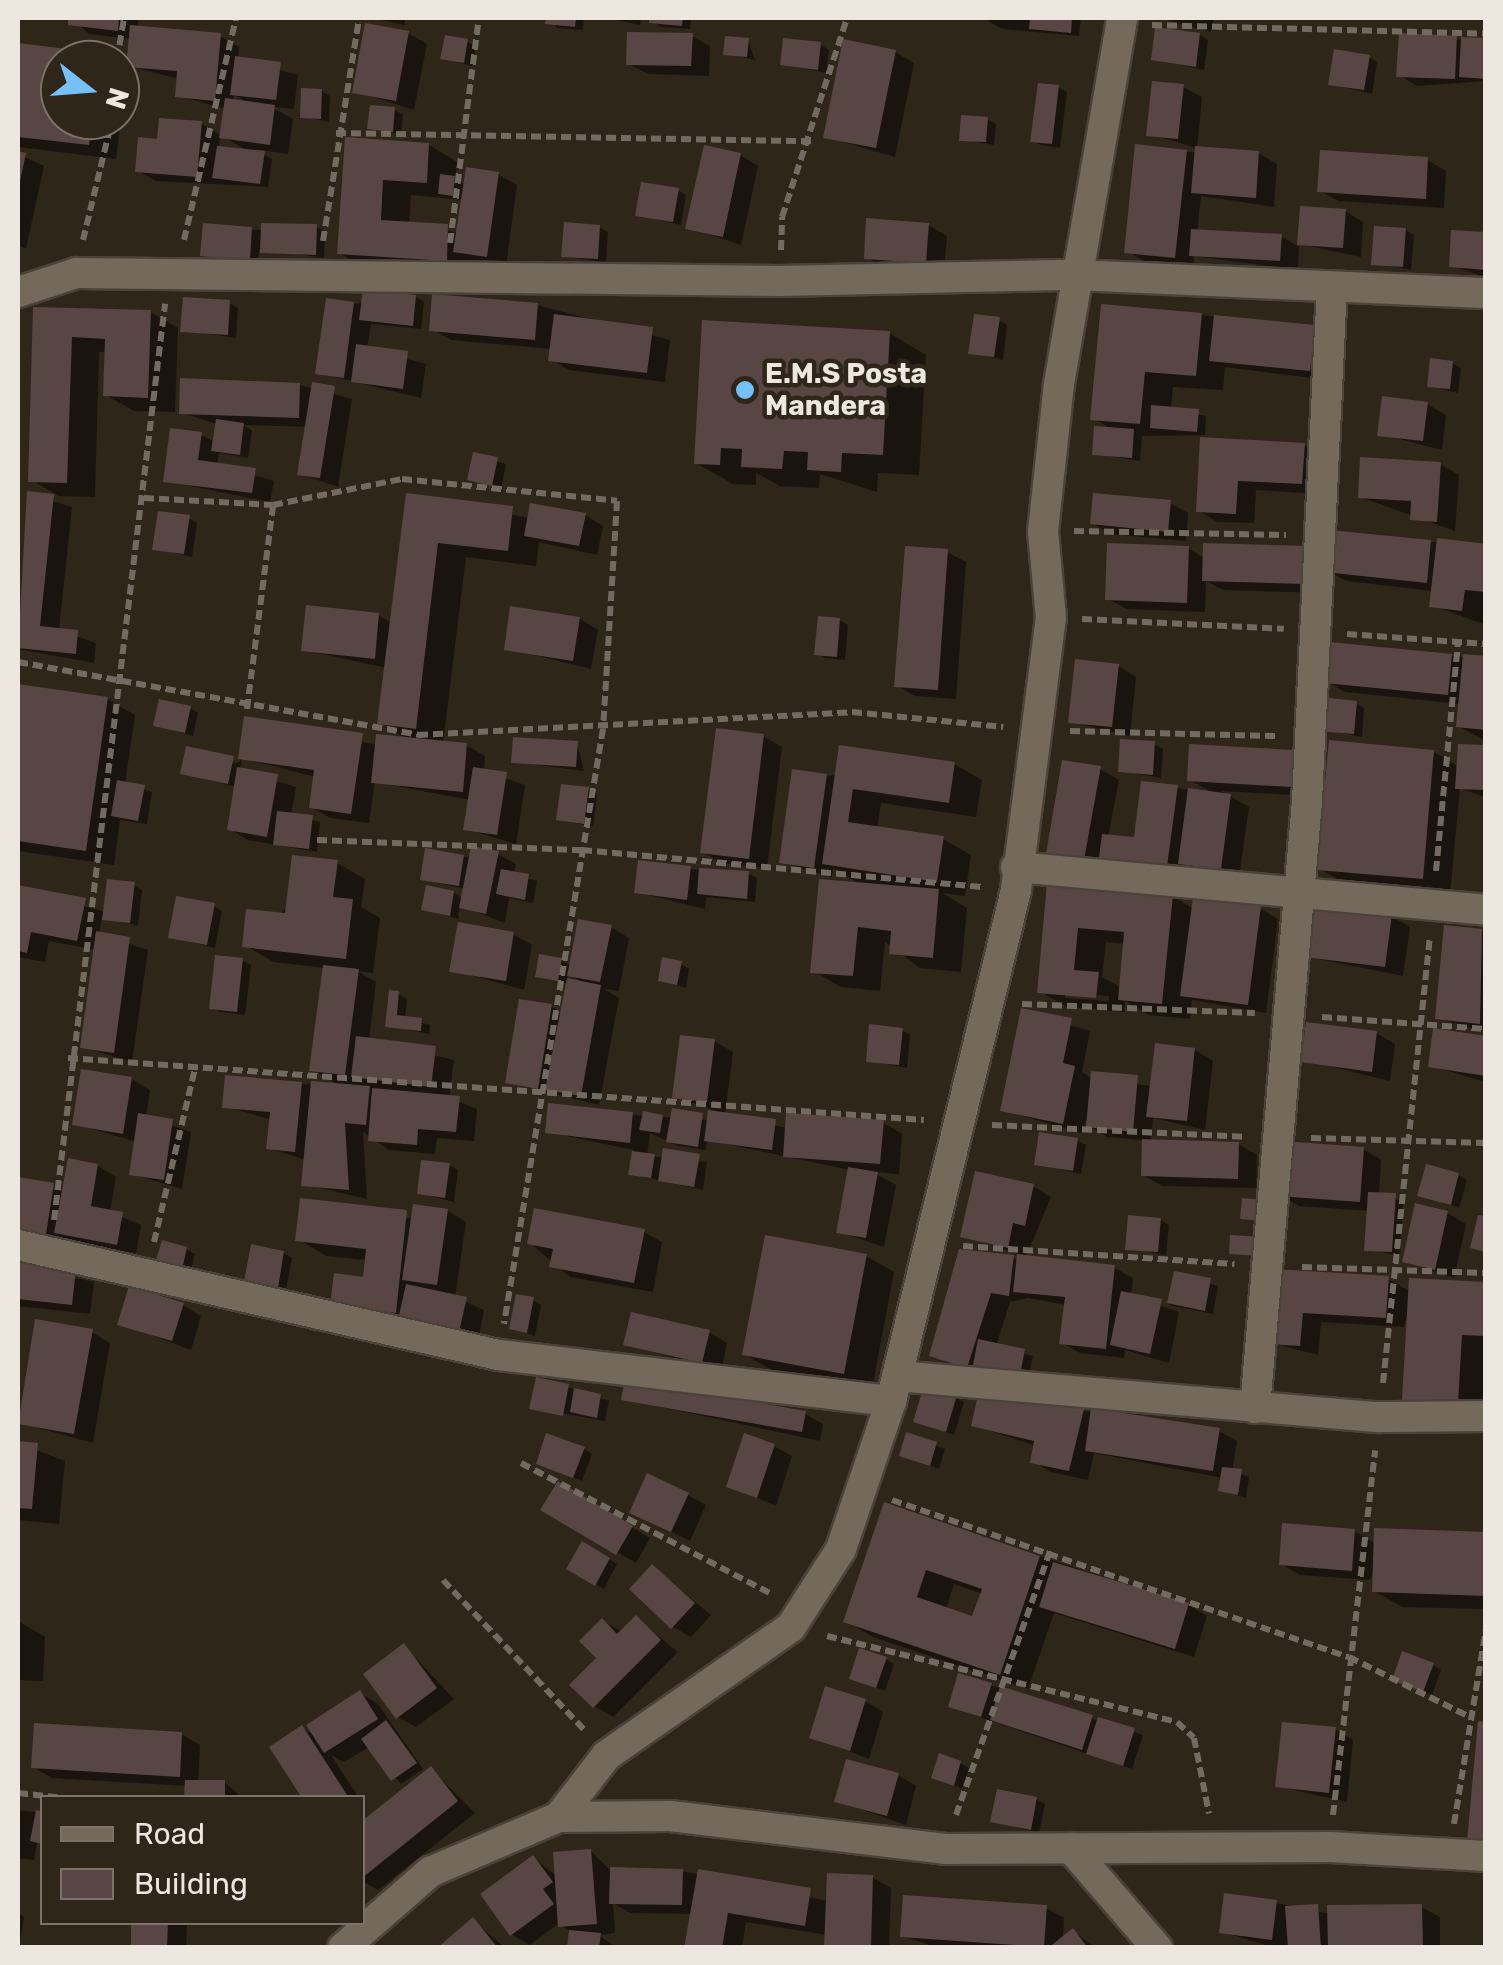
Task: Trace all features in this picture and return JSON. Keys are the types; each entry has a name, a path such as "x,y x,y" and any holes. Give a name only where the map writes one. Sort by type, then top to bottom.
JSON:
{"street":[{"path":"559,1817 607,1755 798,1620 840,1549 894,1388 954,1123 988,1002 1016,878 1051,618 1043,531 1073,275 1121,21"},
{"path":"18,292 76,273 168,279 445,274 779,281 1073,275 1486,292"},
{"path":"1255,1408 1273,1137 1299,890 1332,288"},
{"path":"1016,878 1299,890 1486,910"},
{"path":"18,1245 52,1248 499,1354 894,1388 1379,1418 1486,1416"},
{"path":"342,1948 430,1872 559,1817 670,1816 945,1850 1330,1847 1486,1856"},
{"path":"1071,1848 1157,1948"}],"path":[{"path":"52,1248 68,1058 123,676 168,279 200,199 236,18"},
{"path":"320,277 336,134 360,18"},
{"path":"445,274 479,18"},
{"path":"779,281 782,217 812,142 847,18"},
{"path":"1121,21 1486,34"},
{"path":"336,134 812,142"},
{"path":"76,273 107,140"},
{"path":"144,498 273,505 402,479 616,501 603,729 499,1354"},
{"path":"247,709 273,505"},
{"path":"1043,531 1318,535"},
{"path":"1051,618 1486,644"},
{"path":"1330,1847 1349,1657 1414,1139 1458,643"},
{"path":"18,662 123,676 247,709 418,735 603,729 852,712 1037,730 1305,736"},
{"path":"316,840 582,850 1016,878"},
{"path":"988,1002 1288,1014 1486,1028"},
{"path":"68,1058 539,1097 954,1123 1486,1143"},
{"path":"147,1270 195,1068"},
{"path":"927,1244 1266,1266 1486,1273"},
{"path":"521,1463 798,1620 1000,1680 1188,1727 1215,1846"},
{"path":"857,1490 1051,1548 1349,1657 1466,1715"},
{"path":"945,1850 1000,1680 1051,1548"},
{"path":"444,1580 607,1755"},
{"path":"1450,1852 1466,1715 1486,1628"}],"building":[{"path":"68,18 119,18 118,31 68,25"},
{"path":"546,18 576,18 575,27 545,24"},
{"path":"649,18 683,18 682,26 649,23"},
{"path":"1030,18 1072,18 1071,33 1029,29"},
{"path":"365,23 409,31 396,101 352,93"},
{"path":"130,25 221,33 215,101 175,97 177,71 140,68 140,40 129,40"},
{"path":"1155,27 1200,33 1196,67 1151,60"},
{"path":"627,32 693,33 691,66 626,65"},
{"path":"1399,33 1457,36 1455,79 1396,77"},
{"path":"445,35 468,39 464,63 440,59"},
{"path":"725,36 749,38 747,57 723,55"},
{"path":"1461,37 1486,38 1486,79 1459,77"},
{"path":"783,38 821,42 818,70 780,65"},
{"path":"843,39 896,50 876,148 823,138"},
{"path":"18,43 40,46 40,139 18,137"},
{"path":"1334,49 1370,55 1364,90 1328,85"},
{"path":"235,56 281,62 276,100 230,95"},
{"path":"1152,81 1184,84 1178,139 1146,136"},
{"path":"1038,83 1059,85 1052,144 1030,142"},
{"path":"301,88 322,89 321,119 300,118"},
{"path":"225,98 275,105 270,145 219,138"},
{"path":"370,105 395,107 393,132 367,129"},
{"path":"961,115 988,117 986,142 959,141"},
{"path":"159,118 202,121 197,177 135,172 138,140 157,139"},
{"path":"345,137 429,143 427,183 383,180 381,220 448,224 447,261 337,254"},
{"path":"45,140 90,140 89,145"},
{"path":"1135,144 1187,150 1175,258 1124,253"},
{"path":"704,145 741,153 723,237 685,229"},
{"path":"217,146 265,151 260,184 212,178"},
{"path":"1195,146 1259,151 1256,198 1191,193"},
{"path":"1320,150 1428,157 1426,199 1317,192"},
{"path":"18,151 26,153 19,186 18,186"},
{"path":"466,167 499,172 487,257 453,252"},
{"path":"440,174 455,176 453,196 438,194"},
{"path":"641,182 679,188 673,222 635,216"},
{"path":"1300,206 1346,209 1343,248 1297,245"},
{"path":"866,218 929,223 926,263 864,259"},
{"path":"564,222 600,225 598,259 561,257"},
{"path":"203,223 252,227 250,261 200,256"},
{"path":"261,223 317,224 316,255 260,253"},
{"path":"1374,226 1406,228 1403,267 1371,265"},
{"path":"1191,229 1282,234 1280,261 1189,256"},
{"path":"1451,230 1486,232 1486,270 1449,267"},
{"path":"363,289 416,295 413,326 359,320"},
{"path":"432,294 538,303 535,340 429,331"},
{"path":"183,297 230,300 228,335 180,332"},
{"path":"326,298 354,302 344,378 315,374"},
{"path":"1101,304 1202,313 1196,376 1145,372 1140,424 1090,420"},
{"path":"33,307 151,310 148,398 103,396 105,339 72,337 67,483 28,482"},
{"path":"554,314 653,327 647,373 548,361"},
{"path":"974,314 1000,317 994,357 968,354"},
{"path":"1214,315 1315,325 1310,371 1209,361"},
{"path":"702,320 890,331 883,455 842,453 841,472 807,470 808,452 784,451 782,469 741,467 742,449 721,448 720,465 694,464"},
{"path":"356,344 408,351 403,389 351,382"},
{"path":"1430,358 1453,361 1450,389 1427,387"},
{"path":"180,378 300,383 299,418 179,414"},
{"path":"312,382 335,386 320,478 297,475"},
{"path":"1382,396 1428,402 1423,441 1377,436"},
{"path":"1151,405 1199,409 1197,432 1150,428"},
{"path":"216,419 244,423 240,455 211,451"},
{"path":"1094,426 1134,429 1132,458 1092,455"},
{"path":"170,428 202,432 198,460 256,468 252,493 163,482"},
{"path":"1200,437 1305,443 1302,484 1238,481 1236,514 1196,512"},
{"path":"473,452 498,457 492,486 467,480"},
{"path":"1360,457 1441,462 1437,522 1410,520 1411,501 1358,498"},
{"path":"27,491 54,494 40,626 78,630 76,654 18,648"},
{"path":"406,493 513,506 508,551 438,543 416,729 377,724"},
{"path":"1093,493 1171,500 1168,532 1090,524"},
{"path":"530,503 586,513 579,546 524,536"},
{"path":"158,511 190,515 184,554 152,550"},
{"path":"1329,530 1431,540 1427,583 1325,572"},
{"path":"1437,538 1486,544 1486,592 1465,590 1462,611 1429,607"},
{"path":"1107,543 1189,546 1187,603 1105,600"},
{"path":"1203,543 1309,546 1307,584 1202,581"},
{"path":"905,546 948,549 938,690 894,687"},
{"path":"306,605 379,613 375,659 301,651"},
{"path":"510,606 580,617 573,661 504,650"},
{"path":"818,616 840,618 837,657 814,655"},
{"path":"1329,642 1452,654 1448,695 1324,683"},
{"path":"1463,654 1486,656 1486,730 1456,727"},
{"path":"1075,659 1119,664 1112,727 1068,723"},
{"path":"18,684 108,697 86,851 18,841"},
{"path":"1320,697 1357,701 1354,734 1317,731"},
{"path":"159,699 191,706 185,733 153,726"},
{"path":"244,716 363,733 351,814 309,808 314,770 238,759"},
{"path":"716,728 764,734 749,859 700,853"},
{"path":"376,734 467,743 463,792 371,783"},
{"path":"513,737 578,741 576,767 511,763"},
{"path":"1120,739 1155,741 1153,775 1118,772"},
{"path":"1329,740 1434,750 1423,879 1317,870"},
{"path":"1189,744 1293,750 1291,787 1187,781"},
{"path":"1458,744 1486,745 1486,790 1455,789"},
{"path":"839,745 955,762 949,803 853,789 848,822 944,836 937,882 822,864"},
{"path":"186,746 234,756 228,784 180,774"},
{"path":"1062,760 1101,766 1084,860 1046,854"},
{"path":"237,767 278,774 267,837 227,830"},
{"path":"473,767 507,772 497,835 463,830"},
{"path":"792,769 827,774 814,868 779,863"},
{"path":"117,780 145,785 138,821 111,816"},
{"path":"1141,781 1178,785 1165,881 1097,873 1102,834 1134,837"},
{"path":"561,784 589,787 584,824 556,820"},
{"path":"1188,788 1231,794 1221,869 1178,864"},
{"path":"277,811 313,815 309,849 273,845"},
{"path":"471,846 499,851 486,914 459,908"},
{"path":"425,848 464,855 459,886 420,880"},
{"path":"292,855 338,860 333,897 353,899 346,959 242,947 246,909 285,913"},
{"path":"638,860 691,866 687,900 634,893"},
{"path":"699,868 749,871 747,899 697,894"},
{"path":"501,869 529,874 525,900 496,894"},
{"path":"107,879 135,882 130,923 102,920"},
{"path":"819,879 939,889 933,958 889,954 891,931 858,927 853,976 810,973"},
{"path":"1047,883 1173,895 1162,1004 1118,1000 1124,932 1078,928 1074,970 1099,972 1096,998 1037,993"},
{"path":"18,885 86,898 77,941 31,932 27,953 18,951"},
{"path":"426,885 454,891 450,916 421,910"},
{"path":"176,896 215,903 207,945 168,938"},
{"path":"1193,897 1261,906 1248,1005 1180,996"},
{"path":"1303,904 1392,914 1385,967 1296,956"},
{"path":"578,919 612,925 600,982 567,976"},
{"path":"458,922 514,932 506,981 449,972"},
{"path":"1444,925 1482,929 1480,1024 1435,1019"},
{"path":"96,931 130,937 114,1053 80,1048"},
{"path":"539,954 562,958 558,981 535,977"},
{"path":"215,955 243,958 237,1012 209,1009"},
{"path":"662,957 682,961 677,985 658,981"},
{"path":"323,965 359,969 345,1075 309,1071"},
{"path":"567,978 601,985 581,1096 545,1090"},
{"path":"389,990 399,991 397,1015 422,1018 421,1031 385,1027"},
{"path":"519,999 552,1004 538,1089 505,1083"},
{"path":"1021,1008 1072,1018 1063,1063 1075,1066 1063,1124 1000,1111"},
{"path":"1306,1022 1377,1031 1372,1072 1301,1062"},
{"path":"869,1024 903,1028 899,1065 866,1062"},
{"path":"1433,1028 1486,1036 1486,1076 1428,1067"},
{"path":"680,1035 715,1039 707,1102 672,1098"},
{"path":"356,1036 436,1046 431,1087 351,1077"},
{"path":"1155,1043 1195,1048 1187,1121 1146,1117"},
{"path":"81,1069 132,1077 123,1134 72,1125"},
{"path":"1091,1071 1138,1075 1133,1132 1086,1127"},
{"path":"225,1075 302,1082 295,1152 266,1149 270,1112 222,1108"},
{"path":"311,1081 370,1086 366,1125 345,1123 349,1190 301,1186"},
{"path":"372,1088 460,1096 456,1132 418,1129 417,1145 368,1141"},
{"path":"548,1103 633,1112 630,1143 545,1133"},
{"path":"672,1108 703,1113 698,1147 666,1142"},
{"path":"708,1110 776,1119 772,1150 704,1141"},
{"path":"643,1111 663,1115 660,1133 639,1130"},
{"path":"138,1113 173,1119 164,1180 129,1175"},
{"path":"786,1113 884,1120 880,1164 783,1157"},
{"path":"1039,1132 1078,1138 1073,1171 1034,1165"},
{"path":"1142,1139 1239,1142 1238,1179 1141,1176"},
{"path":"1282,1141 1364,1147 1360,1202 1278,1196"},
{"path":"663,1148 700,1154 694,1187 658,1181"},
{"path":"632,1151 655,1154 651,1178 628,1175"},
{"path":"68,1158 98,1164 91,1206 123,1212 117,1245 54,1233"},
{"path":"421,1160 450,1163 445,1198 417,1194"},
{"path":"1426,1164 1459,1173 1451,1205 1417,1196"},
{"path":"848,1167 878,1172 866,1238 836,1233"},
{"path":"975,1171 1034,1184 1025,1226 1013,1223 1008,1248 960,1237"},
{"path":"18,1177 54,1183 46,1234 18,1229"},
{"path":"1368,1192 1396,1193 1392,1252 1364,1251"},
{"path":"300,1198 407,1210 396,1313 330,1305 334,1273 363,1277 366,1249 295,1241"},
{"path":"1242,1198 1264,1200 1263,1221 1240,1219"},
{"path":"1415,1203 1448,1211 1435,1270 1402,1262"},
{"path":"413,1204 448,1209 437,1285 402,1280"},
{"path":"534,1208 645,1229 634,1283 549,1267 553,1249 527,1244"},
{"path":"1128,1215 1161,1218 1158,1252 1125,1250"},
{"path":"1478,1215 1486,1216 1486,1252 1470,1248"},
{"path":"765,1235 867,1254 844,1374 742,1355"},
{"path":"1230,1235 1262,1237 1261,1256 1229,1254"},
{"path":"162,1240 187,1247 182,1270 155,1264"},
{"path":"251,1244 284,1251 278,1288 244,1282"},
{"path":"959,1249 1014,1255 1009,1296 991,1293 967,1368 929,1356"},
{"path":"1017,1254 1115,1265 1106,1349 1059,1344 1065,1297 1013,1292"},
{"path":"18,1262 76,1269 72,1305 18,1299"},
{"path":"1274,1269 1389,1276 1386,1318 1303,1313 1300,1346 1269,1344"},
{"path":"1174,1271 1211,1278 1205,1311 1167,1303"},
{"path":"1409,1278 1486,1282 1486,1336 1462,1335 1458,1403 1402,1400"},
{"path":"406,1284 467,1297 459,1332 398,1320"},
{"path":"129,1286 184,1303 172,1341 117,1325"},
{"path":"1121,1291 1162,1299 1150,1354 1110,1345"},
{"path":"516,1294 534,1297 527,1333 509,1329"},
{"path":"631,1312 710,1330 702,1363 623,1345"},
{"path":"35,1319 93,1329 74,1434 18,1424"},
{"path":"978,1339 1025,1349 1019,1380 972,1370"},
{"path":"536,1377 569,1384 563,1416 529,1409"},
{"path":"625,1379 806,1411 802,1432 621,1400"},
{"path":"924,1385 957,1395 946,1432 913,1422"},
{"path":"980,1386 1084,1409 1069,1471 1030,1463 1034,1441 971,1426"},
{"path":"574,1388 601,1394 597,1418 570,1412"},
{"path":"1091,1408 1220,1428 1213,1471 1085,1451"},
{"path":"906,1432 937,1442 930,1466 899,1456"},
{"path":"546,1433 585,1447 573,1478 536,1464"},
{"path":"744,1433 775,1444 757,1498 726,1487"},
{"path":"18,1441 38,1443 32,1509 18,1508"},
{"path":"1222,1467 1242,1469 1238,1495 1218,1491"},
{"path":"647,1473 689,1493 671,1532 629,1513"},
{"path":"558,1481 633,1526 616,1555 540,1510"},
{"path":"884,1502 1040,1556 1000,1675 843,1622","holes":["926,1570 982,1589 972,1616 917,1597"]},
{"path":"1282,1523 1355,1529 1352,1571 1279,1565"},
{"path":"1374,1528 1486,1532 1486,1596 1372,1592"},
{"path":"582,1541 610,1558 595,1586 566,1569"},
{"path":"1053,1562 1189,1603 1175,1649 1039,1607"},
{"path":"652,1564 695,1603 671,1629 629,1589"},
{"path":"636,1615 661,1640 593,1708 569,1685 596,1658 579,1641 602,1618 617,1634"},
{"path":"404,1643 437,1688 396,1719 363,1674"},
{"path":"859,1648 887,1657 876,1688 849,1679"},
{"path":"1402,1651 1434,1663 1423,1692 1392,1680"},
{"path":"958,1673 992,1683 981,1717 948,1707"},
{"path":"825,1686 866,1699 850,1751 809,1738"},
{"path":"1000,1686 1093,1715 1082,1750 990,1720"},
{"path":"360,1690 378,1719 324,1753 306,1725"},
{"path":"1098,1717 1135,1728 1123,1766 1086,1754"},
{"path":"386,1720 417,1763 391,1781 361,1739"},
{"path":"1478,1721 1486,1722 1486,1844 1467,1842"},
{"path":"1282,1722 1336,1727 1329,1793 1275,1787"},
{"path":"34,1723 182,1732 180,1777 31,1768"},
{"path":"302,1725 347,1795 300,1795 269,1747"},
{"path":"939,1753 961,1761 954,1786 931,1778"},
{"path":"846,1759 899,1773 887,1816 834,1802"},
{"path":"431,1766 458,1801 365,1876 365,1819"},
{"path":"185,1780 225,1780 225,1795 184,1795"},
{"path":"997,1789 1037,1797 1031,1830 990,1822"},
{"path":"36,1810 40,1811 40,1844 30,1841"},
{"path":"591,1849 597,1924 558,1927 553,1852"},
{"path":"533,1855 553,1882 543,1889 554,1904 510,1936 480,1894"},
{"path":"610,1867 683,1869 682,1905 609,1904"},
{"path":"698,1869 811,1888 805,1926 728,1913 722,1948 684,1948"},
{"path":"827,1873 873,1875 871,1948 824,1948"},
{"path":"1224,1893 1277,1900 1272,1940 1219,1933"},
{"path":"903,1895 1047,1905 1044,1947 900,1937"},
{"path":"1318,1904 1321,1948 1288,1948 1285,1906"},
{"path":"1422,1904 1423,1948 1328,1948 1327,1905"},
{"path":"473,1917 498,1948 437,1948"},
{"path":"131,1925 168,1925 167,1948 131,1948"},
{"path":"1073,1928 1088,1948 1048,1948"},
{"path":"569,1930 601,1933 599,1948 567,1948"}],"place":[{"name":"E.M.S Posta Mandera","path":"745,390"}]}
